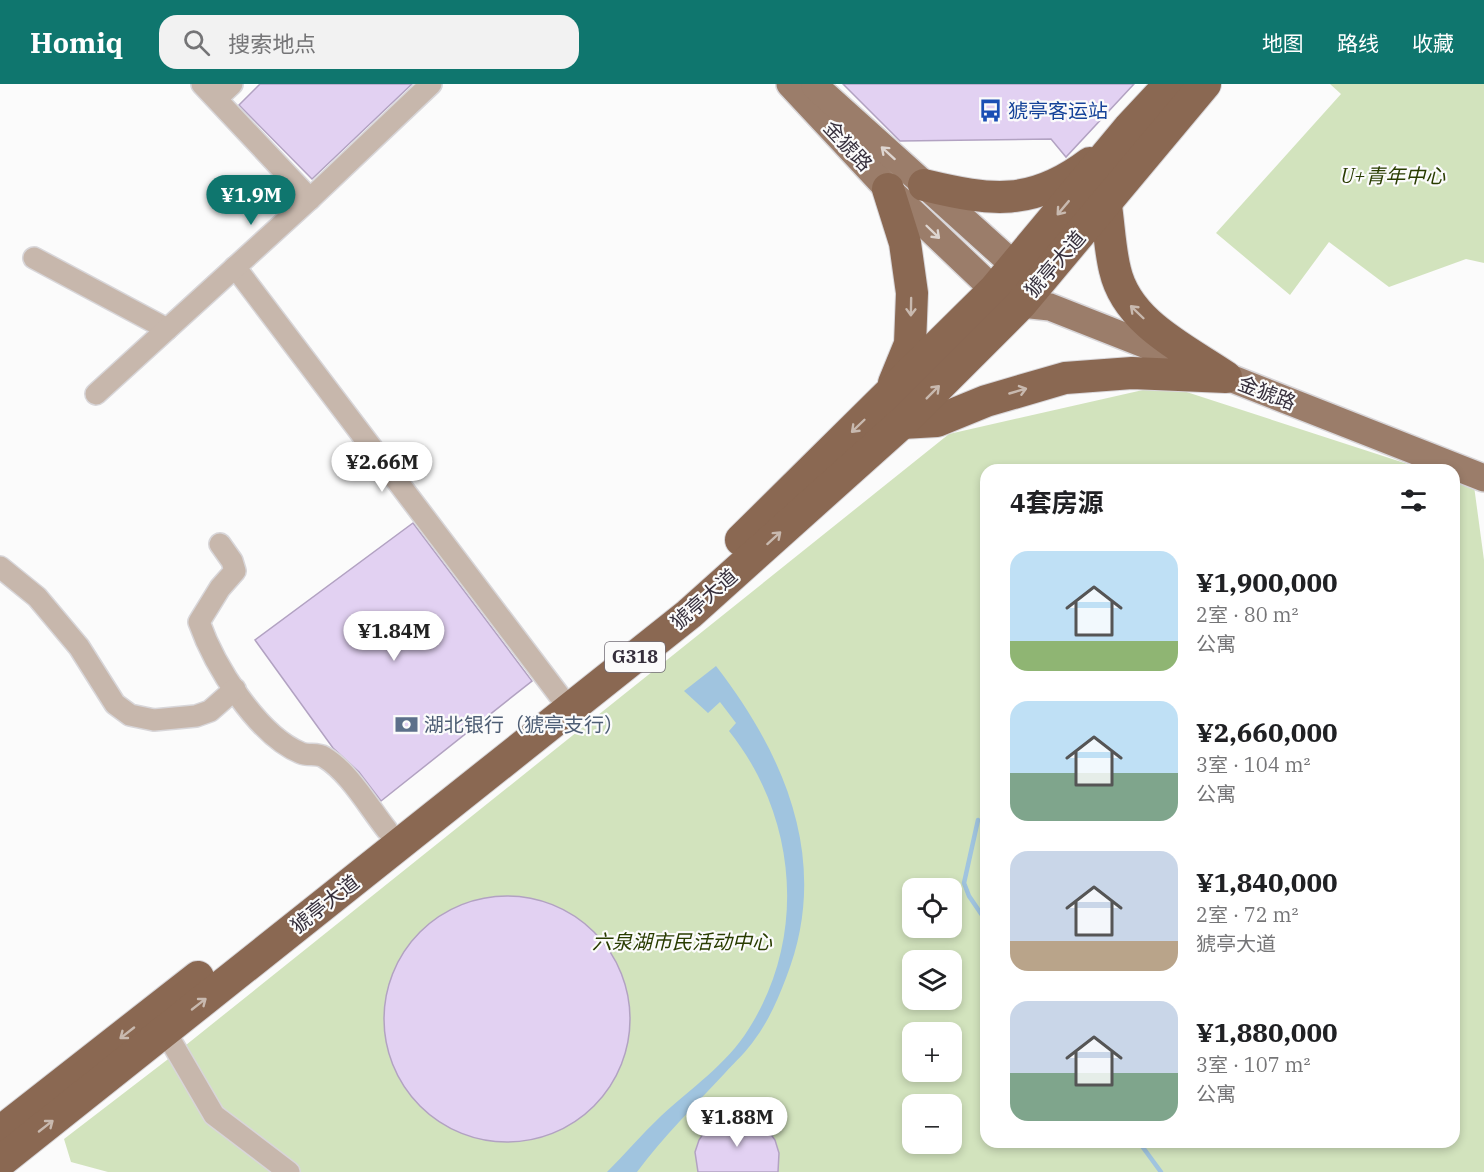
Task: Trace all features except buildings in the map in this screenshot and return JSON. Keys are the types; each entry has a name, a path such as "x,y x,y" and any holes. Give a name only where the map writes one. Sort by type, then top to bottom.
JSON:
{"highway":[{"name":"猇亭大道","path":"4,1145 387,830 559,695 705,575 890,395 1024,290 1129,128 1170,84"},
{"name":"猇亭大道","path":"4,1145 165,1031 688,614 902,423 1024,290 1106,206 1205,84"},
{"path":"924,185 972,196 998,199 1022,195 1073,175 1129,128"},
{"path":"888,189 905,243 912,292 910,344 890,395"},
{"path":"1106,206 1115,271 1128,303 1154,329 1226,377"},
{"path":"902,423 937,421 986,401 1065,378 1132,374 1226,377"}],"main road":[{"name":"金猇路","path":"790,84 888,189 1024,290 1226,377 1448,464"},
{"name":"金猇路","path":"814,84 924,185 1024,290"},
{"name":"金猇路","path":"1460,469 1484,478"}],"street":[{"path":"96,394 310,199 431,84"},
{"path":"217,89 310,199"},
{"path":"34,258 167,329"},
{"path":"235,267 559,695"},
{"path":"220,544 232,561 235,571 220,588 199,622 208,648 254,718 302,753 322,755 339,769 387,830"},
{"path":"0,567 37,597 79,647 115,704 130,715 154,720 196,716 210,711 235,689"},
{"path":"165,1031 214,1115 289,1172"}],"green space":[{"name":"U+青年中心","path":"1330,84 1484,84 1484,263 1466,259 1389,287 1329,242 1290,295 1216,233 1341,94"},
{"name":"六泉湖市民活动中心","path":"1165,385 1408,464 980,464 980,1148 1460,1148 1460,482 1474,486 1484,560 1484,1172 108,1172 71,1162 64,1139 176,1053 949,434"}],"water":[{"path":"716,666 741,701 763,738 781,775 795,814 802,853 804,894 799,936 776,1002 748,1048 668,1134 637,1172 607,1172 654,1123 730,1054 748,1030 767,994 780,956 786,917 786,878 781,838 769,800 752,764 729,731 736,723 720,702 708,713 684,691"}],"waterway":[{"path":"978,820 964,883 969,896 980,912"},
{"path":"1143,1148 1161,1172"}],"place":[{"name":"猇亭客运站","path":"990,111"},
{"name":"湖北银行（猇亭支行）","path":"406,725"}]}
